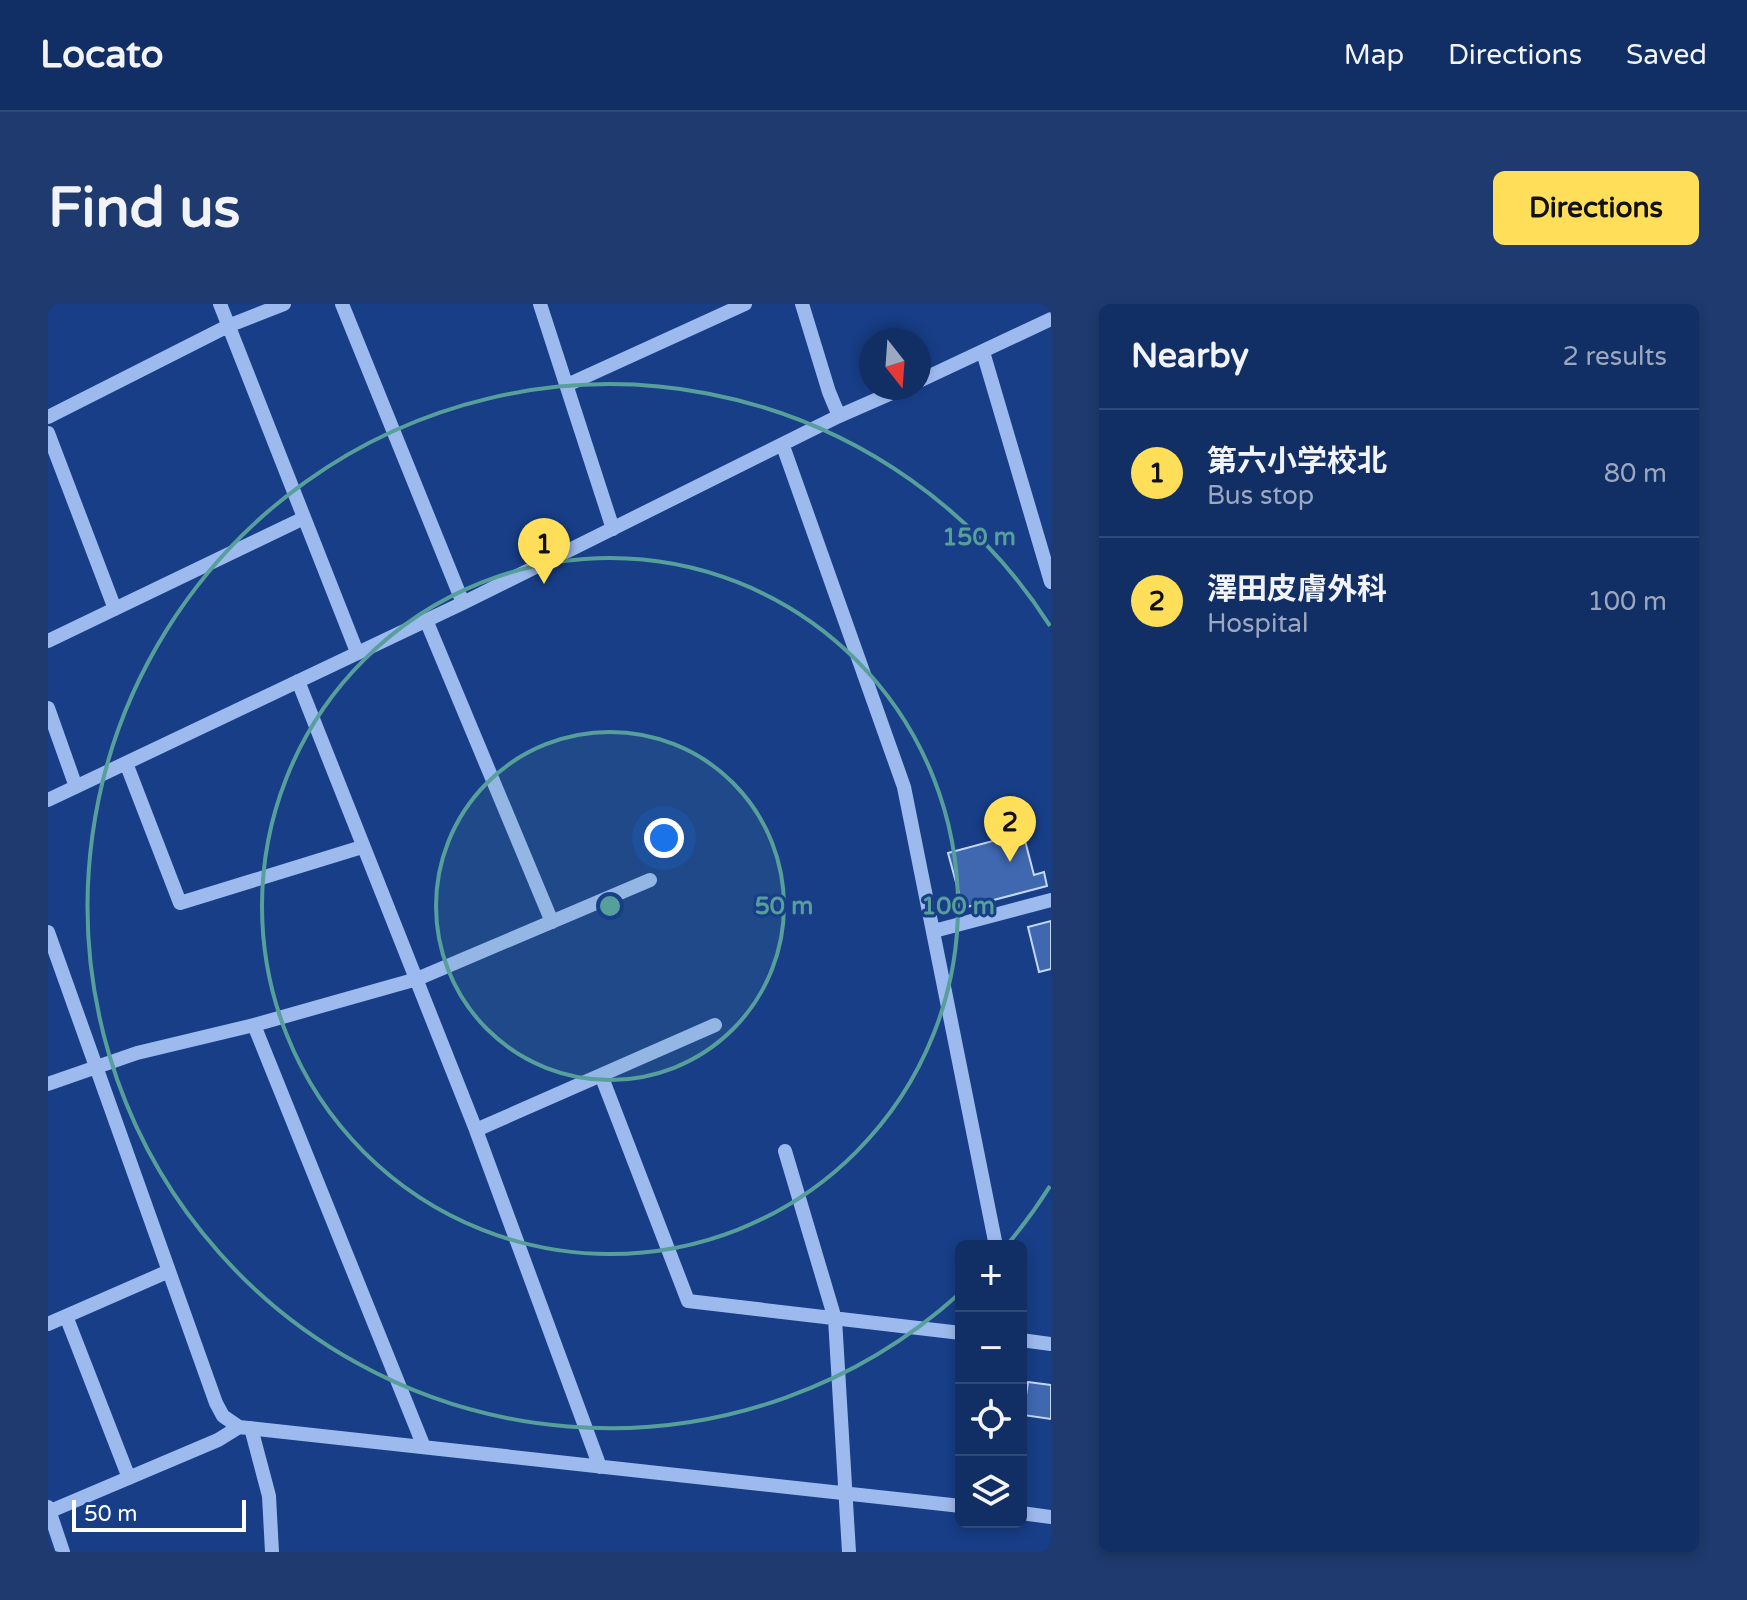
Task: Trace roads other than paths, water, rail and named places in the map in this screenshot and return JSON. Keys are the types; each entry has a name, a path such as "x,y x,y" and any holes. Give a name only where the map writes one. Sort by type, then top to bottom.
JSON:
{"street":[{"path":"220,304 357,652"},
{"path":"48,417 228,326 284,304"},
{"path":"342,304 463,603"},
{"path":"540,304 613,529"},
{"path":"567,385 745,304"},
{"path":"802,304 839,416"},
{"path":"931,376 1051,319"},
{"path":"983,352 1051,582"},
{"path":"48,800 463,603 876,400"},
{"path":"48,433 115,609"},
{"path":"783,446 901,776 995,1240"},
{"path":"48,641 304,518"},
{"path":"426,620 552,922"},
{"path":"298,681 476,1130 600,1467"},
{"path":"48,708 76,787"},
{"path":"126,763 180,903 362,847"},
{"path":"48,1084 137,1053 254,1025 417,979 650,880"},
{"path":"934,931 1051,900"},
{"path":"48,932 53,964 97,1066 223,1416 245,1427 955,1505"},
{"path":"254,1025 424,1447"},
{"path":"476,1130 715,1025"},
{"path":"601,1075 688,1301 955,1332"},
{"path":"785,1151 835,1319 849,1552"},
{"path":"48,1324 169,1271"},
{"path":"66,1316 129,1478"},
{"path":"1027,1341 1051,1344"},
{"path":"63,1552 49,1510 245,1427"},
{"path":"245,1427 269,1496 272,1552"},
{"path":"1027,1514 1051,1517"}],"place":[{"name":"第六小学校北","path":"544,584"},
{"name":"澤田皮膚外科","path":"1010,862"}]}
